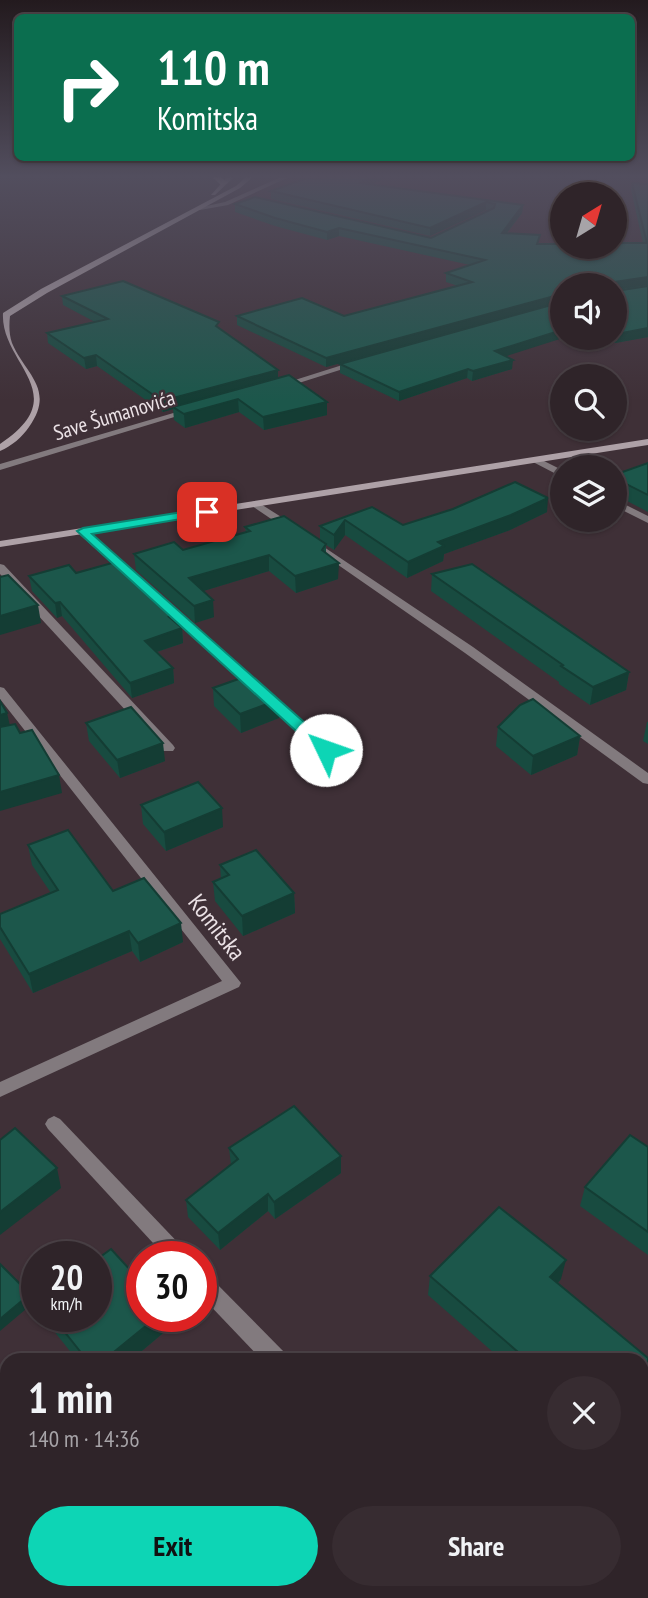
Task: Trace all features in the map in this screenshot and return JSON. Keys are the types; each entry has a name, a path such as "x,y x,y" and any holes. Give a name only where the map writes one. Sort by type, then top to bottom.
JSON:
{"main road":[{"path":"0,448 28,424 36,407 33,384 6,345 2,330 6,316 44,291 118,252"},
{"path":"0,544 648,442"}],"street":[{"path":"269,389 374,358"},
{"name":"Save Šumanovića","path":"0,467 203,407"},
{"path":"536,460 550,468"},
{"path":"257,504 469,650 648,780"},
{"path":"627,509 648,520"},
{"path":"83,531 144,586"},
{"path":"0,567 168,748"},
{"path":"154,595 326,750"},
{"name":"Komitska","path":"0,691 27,732 233,983 0,1090"},
{"path":"54,1124 164,1241"},
{"path":"217,1298 270,1353"}],"building":[{"path":"447,252 550,252 550,259 627,259 627,252 648,252 648,277 627,280 627,273 550,273 550,297 326,358 237,316 302,298 344,316 472,282 446,273 485,260"},
{"path":"123,281 219,322 216,326 278,370 162,401 96,355 84,358 47,333 108,319 62,296"},
{"path":"648,286 648,328 627,332 627,289"},
{"path":"550,305 550,334 495,351 513,360 473,371 468,369 399,392 340,364"},
{"path":"289,375 327,402 263,417 238,399 184,414 173,407"},
{"path":"648,463 648,495 627,484 627,470"},
{"path":"515,482 548,498 438,542 444,546 408,562 345,520 334,535 320,526 372,507 403,525 453,509"},
{"path":"284,516 326,544 322,550 339,563 295,576 269,555 189,578 213,600 194,606 134,554 174,542 183,550 250,531 245,527"},
{"path":"119,561 178,614 169,617 182,628 145,641 173,668 130,683 60,602 55,603 29,576 69,565 76,573"},
{"path":"472,564 629,672 593,687 432,574"},
{"path":"8,575 38,605 0,616 0,577"},
{"path":"250,675 278,700 240,714 213,688"},
{"path":"533,699 580,736 533,756 498,727 520,705"},
{"path":"0,701 7,713 0,715"},
{"path":"131,707 163,743 117,760 86,723"},
{"path":"15,724 20,733 32,730 59,775 0,792 0,727"},
{"path":"198,782 222,808 164,832 141,805"},
{"path":"68,830 113,891 144,878 181,923 138,943 129,931 29,974 0,927 0,914 58,890 28,845"},
{"path":"256,850 294,893 242,916 213,882 229,875 220,865"},
{"path":"294,1106 341,1156 274,1202 268,1194 218,1233 186,1200 238,1159 229,1148"},
{"path":"15,1128 57,1168 0,1212 0,1140"},
{"path":"630,1135 648,1147 648,1232 585,1187"},
{"path":"499,1207 566,1260 550,1277 642,1353 519,1353 430,1276"},
{"path":"112,1250 126,1265 126,1332 138,1332 113,1353 81,1353 65,1332 112,1332"},
{"path":"0,1264 21,1285 21,1302 0,1319"}],"route":[{"path":"207,512 83,531 326,750"}]}
